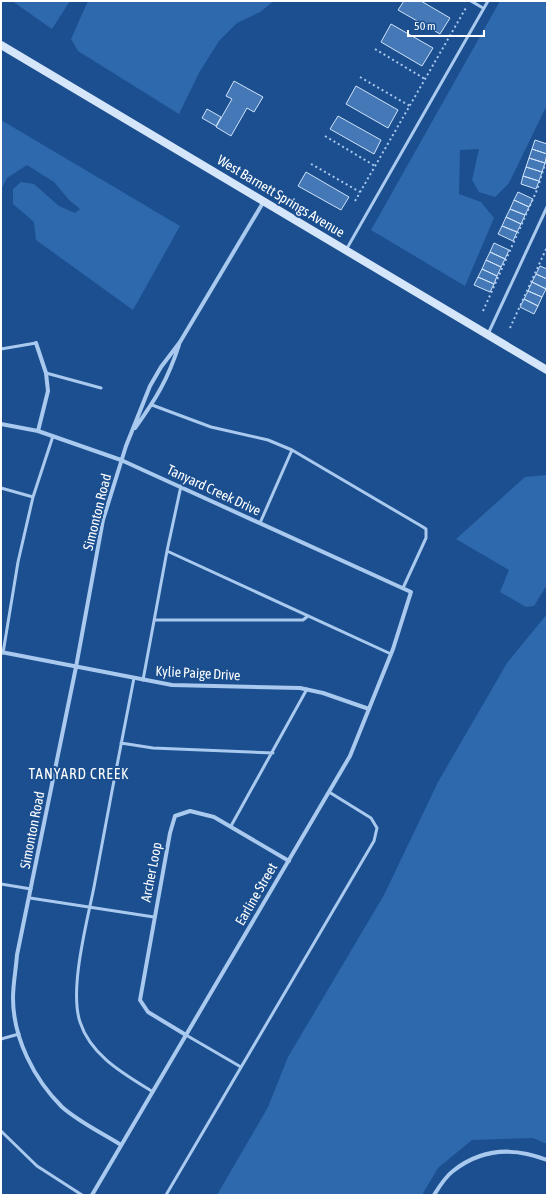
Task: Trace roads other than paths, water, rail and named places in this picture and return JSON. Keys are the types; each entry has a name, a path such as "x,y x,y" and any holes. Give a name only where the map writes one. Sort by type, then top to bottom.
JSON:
{"street":[{"name":"West Barnett Springs Avenue","path":"1,45 547,370"},
{"name":"Simonton Road","path":"121,1145 103,1135 63,1107 34,1073 19,1034 13,999 17,955 32,890 103,520 122,460 150,386 161,367 180,342 264,201"},
{"name":"Simonton Road","path":"131,433 152,405 171,372 180,342"},
{"path":"36,343 46,373 48,391 38,431"},
{"name":"Tanyard Creek Drive","path":"1,424 38,431 122,460 411,592"},
{"name":"Earline Street","path":"92,1195 358,741 391,654 411,592"},
{"name":"Kylie Paige Drive","path":"2,652 172,685 307,689 369,709"},
{"name":"Archer Loop","path":"186,1035 148,1012 140,1000 154,916 170,833 175,816 190,810 214,817 289,860"},
{"path":"434,1195 452,1172 468,1161 491,1153 513,1150 529,1153 547,1160"}],"lane":[{"path":"470,1 483,8"},
{"path":"346,250 488,1"},
{"path":"488,334 547,207"},
{"path":"1,349 36,343"},
{"path":"46,373 100,388"},
{"path":"152,405 211,427 268,440 292,450 426,530 427,533 424,545 404,588"},
{"path":"2,652 18,562 33,497 53,436"},
{"path":"260,523 292,450"},
{"path":"143,680 180,486"},
{"path":"1,488 33,497"},
{"path":"167,551 391,654"},
{"path":"155,620 303,620 308,616"},
{"path":"134,678 90,907 78,978 76,1003 80,1023 94,1046 111,1066 153,1092"},
{"path":"231,826 273,753 307,689"},
{"path":"121,743 152,748 273,753"},
{"path":"166,1195 374,841 377,828 371,818 329,792"},
{"path":"1,884 32,890"},
{"path":"30,898 154,916"},
{"path":"1,1039 19,1034"},
{"path":"186,1035 241,1067"},
{"path":"1,1131 37,1166 82,1195"}],"district":[{"name":"TANYARD CREEK","path":"79,774"}]}
